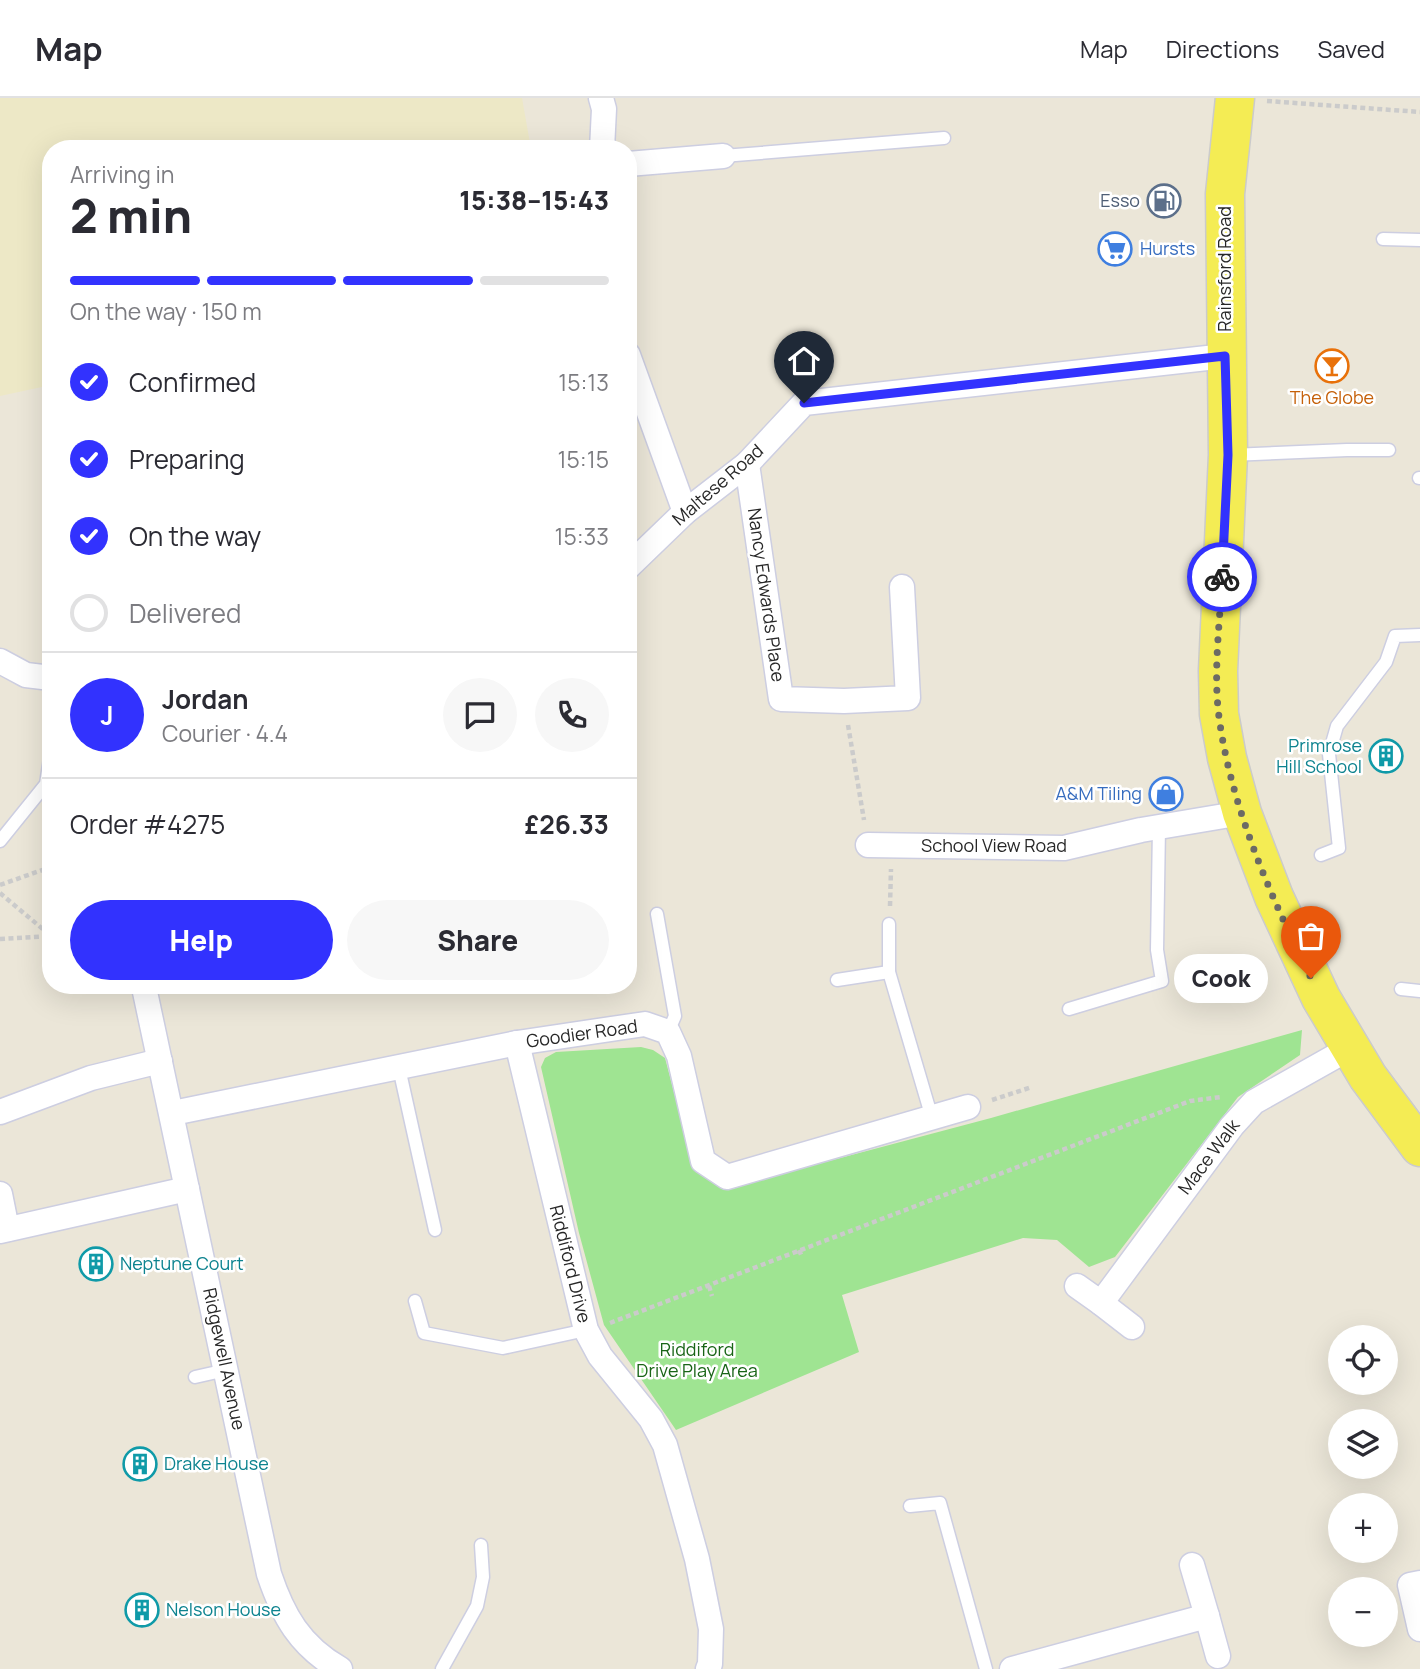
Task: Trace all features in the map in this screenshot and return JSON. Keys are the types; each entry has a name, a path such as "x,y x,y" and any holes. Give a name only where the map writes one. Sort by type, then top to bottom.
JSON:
{"main road":[{"name":"Rainsford Road","path":"1235,98 1226,194 1225,356 1228,455 1218,671 1219,714 1227,758 1242,813 1274,897 1302,959 1368,1077 1420,1145"}],"street":[{"path":"601,98 604,109 602,140"},
{"path":"637,163 723,156"},
{"name":"Maltese Road","path":"637,559 685,512 747,464 804,403 1225,356"},
{"path":"637,380 685,512"},
{"name":"Nancy Edwards Place","path":"747,464 781,699 844,701 908,698 902,587"},
{"path":"0,661 26,675 42,677"},
{"name":"School View Road","path":"880,845 1064,848 1158,827 1242,813"},
{"name":"Ridgewell Avenue","path":"145,994 272,1583 278,1601 293,1628 324,1665"},
{"name":"Goodier Road","path":"173,1113 517,1043 645,1024 668,1032"},
{"path":"668,1032 679,1056 703,1161 727,1177 968,1107"},
{"name":"Riddiford Drive","path":"517,1043 586,1330 600,1356 650,1419 665,1445 697,1559 716,1667"},
{"name":"Mace Walk","path":"1101,1303 1232,1126 1254,1102 1350,1048"},
{"path":"0,1112 91,1078 160,1061"},
{"path":"0,1194 4,1230 187,1189"},
{"path":"1077,1286 1132,1327"},
{"path":"1192,1565 1219,1656"},
{"path":"1420,1583 1410,1585 1420,1629"},
{"path":"1012,1669 1207,1616"}],"lane":[{"path":"723,156 944,138"},
{"path":"1383,239 1420,240"},
{"path":"1228,455 1389,450"},
{"path":"1321,855 1339,848 1329,754 1337,726 1386,662 1395,636 1420,635"},
{"path":"0,841 42,790"},
{"path":"1069,1009 1163,981 1157,950 1158,827"},
{"path":"657,914 676,1016 668,1032"},
{"path":"889,925 889,972 932,1118"},
{"path":"837,980 889,972"},
{"path":"1401,989 1420,991"},
{"path":"399,1068 435,1230"},
{"path":"415,1301 424,1334 503,1348 586,1330"},
{"path":"195,1377 226,1370"},
{"path":"910,1506 940,1503 986,1669"},
{"path":"442,1669 477,1606 483,1577 481,1545"}],"path":[{"path":"1235,98 1420,112"},
{"path":"844,701 880,845 889,925"},
{"path":"0,884 42,870"},
{"path":"0,893 42,928"},
{"path":"0,939 42,937"},
{"path":"968,1107 1032,1087"},
{"path":"586,1330 709,1286 1190,1101 1227,1096"},
{"path":"799,1250 802,1257"},
{"path":"709,1286 712,1296"}],"shaded area":[{"path":"0,98 522,98 529,140 42,140 42,387 0,396"}],"green space":[{"name":"Riddiford Drive Play Area","path":"1302,1030 1300,1055 1238,1097 1115,1257 1089,1267 1057,1240 1023,1238 842,1295 859,1352 676,1430 604,1325 579,1233 541,1067 545,1058 556,1052 641,1047 653,1050 665,1058 694,1168 727,1188 991,1118"}],"way so far":[{"path":"1222,577 1219,714 1227,758 1242,813 1274,897 1311,978"}],"place":[{"name":"Esso","path":"1164,201"},
{"name":"Hursts","path":"1115,249"},
{"name":"The Globe","path":"1332,366"},
{"name":"Primrose Hill School","path":"1386,756"},
{"name":"A&M Tiling","path":"1166,794"},
{"name":"Cook","path":"1311,978"},
{"name":"Neptune Court","path":"96,1264"},
{"name":"Drake House","path":"140,1464"},
{"name":"Nelson House","path":"142,1610"}],"route":[{"path":"804,403 1225,356 1228,455 1222,577"}]}
